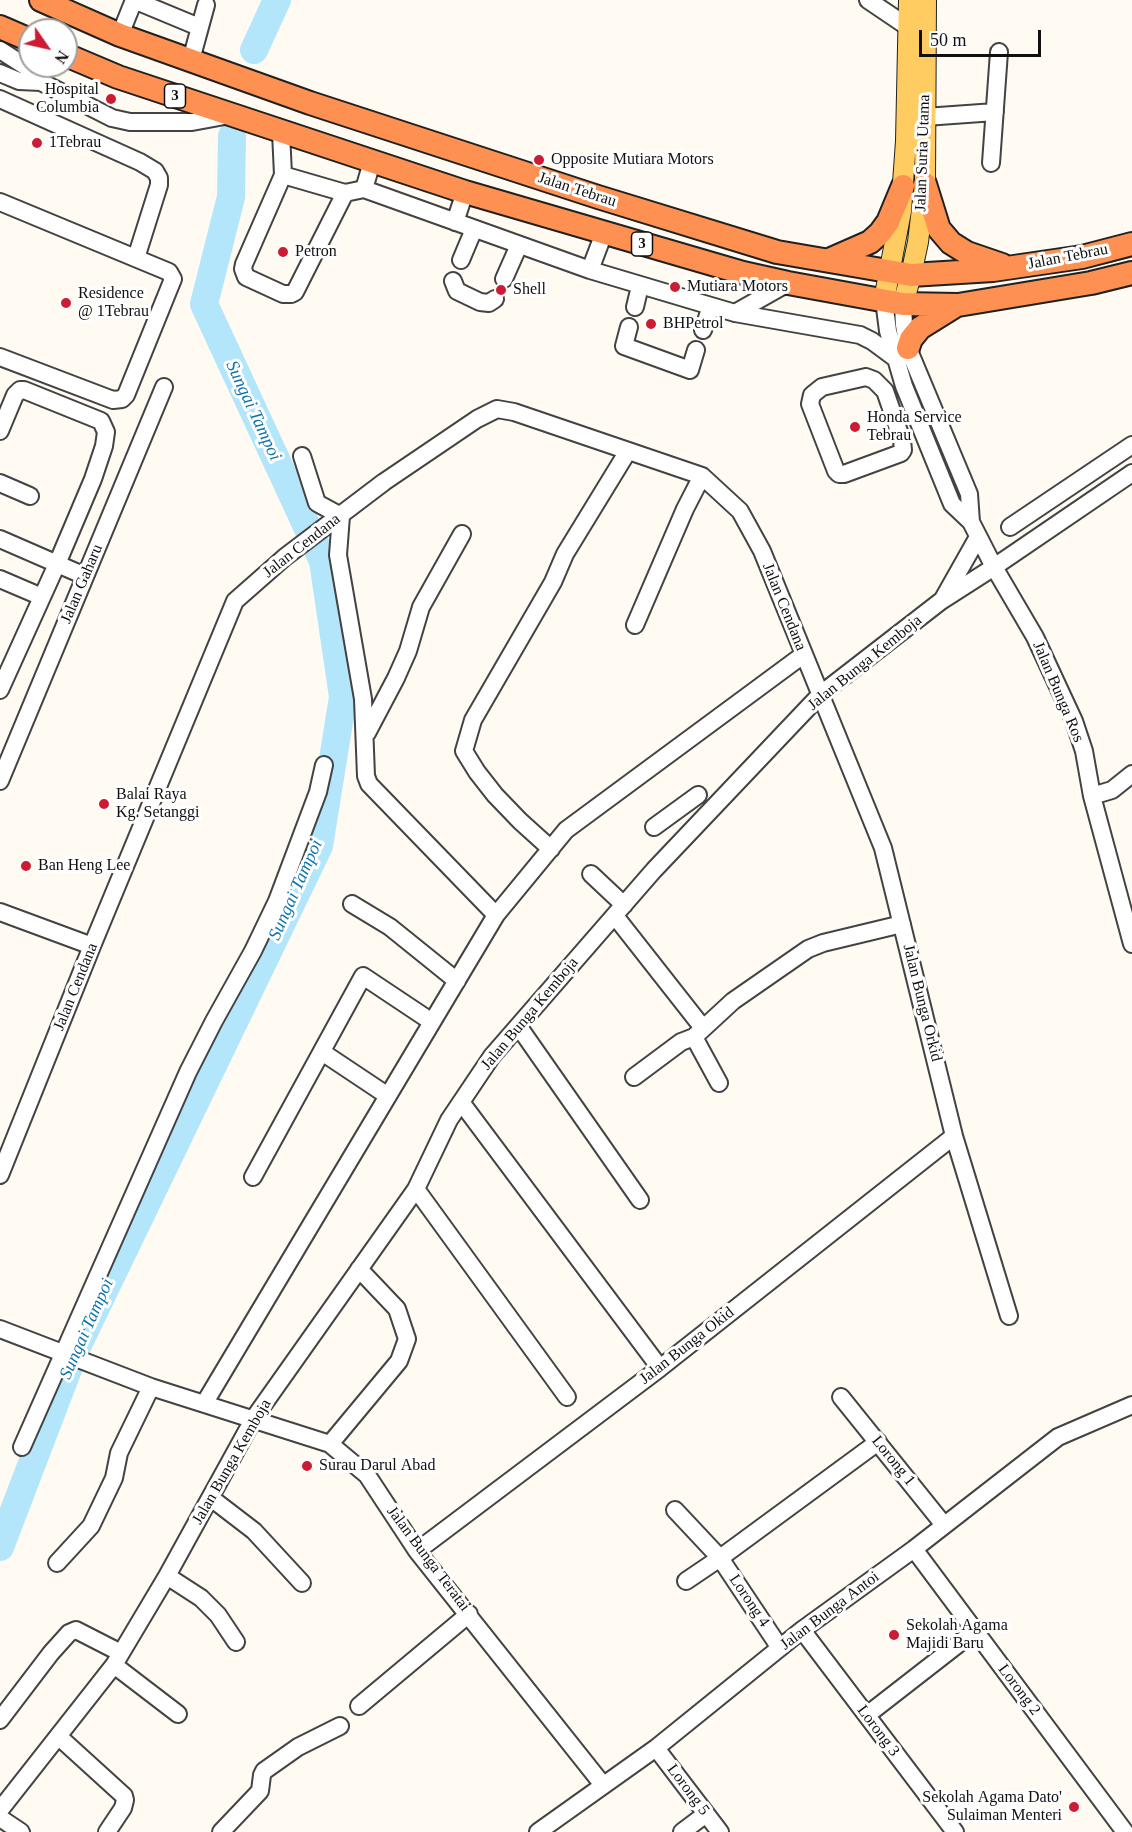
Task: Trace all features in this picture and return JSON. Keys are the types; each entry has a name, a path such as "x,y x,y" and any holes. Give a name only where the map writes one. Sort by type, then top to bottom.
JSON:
{"highway":[{"name":"Jalan Tebrau","path":"41,0 120,34 310,103 598,197 777,252 901,273 993,270 1082,256 1132,244"},
{"path":"0,27 18,35"},
{"name":"Jalan Tebrau","path":"78,60 118,77 465,192 743,273 788,283 893,302 958,304 1091,283 1132,273"},
{"path":"827,260 870,242 880,233 914,185 939,228 951,243 984,261 1011,267"},
{"path":"902,353 920,328 958,304"}],"main road":[{"name":"Jalan Suria Utama","path":"893,302 901,273 921,222 914,185 909,0"},
{"name":"Jalan Suria Utama","path":"914,185 925,117 926,0"}],"street":[{"path":"120,34 134,0 199,27"},
{"path":"868,0 908,27"},
{"path":"191,60 206,5"},
{"path":"0,51 28,68 41,82 112,118 130,122 192,122 231,115"},
{"path":"991,163 999,52"},
{"path":"0,73 19,81 41,82"},
{"path":"0,99 140,162 155,171 159,178 159,185 136,258"},
{"path":"925,117 995,112"},
{"path":"282,132 283,175 243,269 243,274 250,280 282,294 291,294 298,288 345,193"},
{"path":"364,189 372,162"},
{"path":"283,175 345,193 364,189 640,286 735,313 860,335 902,353"},
{"path":"455,222 465,192"},
{"path":"0,202 169,272 173,279 126,396 122,399 113,400 0,357"},
{"path":"461,260 474,229"},
{"path":"590,270 604,233"},
{"path":"504,279 519,245"},
{"path":"453,281 456,291 480,302 489,303 495,299"},
{"path":"735,313 788,283"},
{"path":"635,307 640,286"},
{"name":"Jalan Bunga Ros","path":"893,302 904,326 902,353 922,432 952,504 975,529"},
{"path":"703,330 711,306"},
{"path":"629,327 624,346 690,370 696,350"},
{"name":"Jalan Bunga Ros","path":"902,353 969,494 975,529 994,567 1035,637 1074,721 1132,944"},
{"path":"858,378 874,380 885,391 902,440 904,446 901,453 839,474 810,404 812,395 822,387 858,378"},
{"name":"Jalan Gaharu","path":"0,781 164,387"},
{"path":"0,431 15,395 20,390 24,390 101,421 106,432 104,446 93,479 42,597 6,662 0,690"},
{"name":"Jalan Cendana","path":"0,1175 235,602 285,557 384,482 477,419 497,410 514,412 702,476 740,511 762,550 803,655 821,694"},
{"path":"902,440 912,438 922,432"},
{"path":"1010,527 1132,445"},
{"path":"550,849 495,795 464,751 472,720 554,582 565,555 628,451"},
{"path":"302,456 317,503 337,519 338,555 363,699 366,776 369,784 375,793 496,915"},
{"name":"Jalan Bunga Kemboja","path":"0,1810 118,1659 211,1498 254,1418 416,1189 449,1120 492,1056 619,910 821,694 941,601 1132,473"},
{"path":"635,625 648,591 702,476"},
{"path":"0,483 30,496"},
{"path":"1059,494 1072,514"},
{"path":"941,601 975,529"},
{"path":"365,737 408,651 421,607 462,534"},
{"path":"0,539 85,576"},
{"path":"0,579 42,597"},
{"path":"204,1404 496,915 566,830 803,655"},
{"name":"Jalan Bunga Orkid","path":"821,694 883,848 954,1136 1009,1316"},
{"path":"22,1447 188,1072 213,1020 253,951 277,901 318,792 324,765"},
{"path":"1092,796 1112,790 1132,774"},
{"path":"654,827 698,795"},
{"path":"668,816 685,839"},
{"path":"591,874 619,910 699,1032 719,1083"},
{"path":"352,903 390,927 457,981"},
{"path":"0,912 92,946"},
{"path":"634,1077 681,1042 699,1032 733,1001 808,949 902,924"},
{"path":"253,1177 363,976 432,1022"},
{"path":"519,1027 640,1200"},
{"path":"322,1052 388,1096"},
{"path":"461,1102 660,1368"},
{"name":"Jalan Bunga Okid","path":"417,1551 660,1368 954,1136"},
{"path":"416,1189 567,1397"},
{"path":"330,1444 399,1361 407,1339 397,1309 359,1269"},
{"name":"Jalan Bunga Teratai","path":"0,1329 151,1387 330,1444 367,1475 417,1551 603,1785"},
{"path":"57,1563 91,1526 114,1478 118,1453 151,1387"},
{"name":"Lorong 1","path":"841,1397 944,1525"},
{"name":"Jalan Bunga Antoi","path":"538,1832 656,1748 802,1630 914,1549 1058,1437 1132,1405"},
{"path":"675,1510 720,1558 878,1442"},
{"path":"211,1498 254,1531 302,1583"},
{"name":"Lorong 2","path":"914,1549 1125,1832"},
{"name":"Lorong 4","path":"686,1581 720,1558 780,1648"},
{"path":"166,1576 201,1598 218,1616 236,1642"},
{"path":"359,1706 468,1614"},
{"path":"0,1720 51,1653 69,1633 76,1630 118,1659 178,1714"},
{"name":"Lorong 3","path":"802,1630 955,1832"},
{"path":"867,1715 975,1631"},
{"path":"221,1832 260,1791 264,1771 298,1747 340,1726"},
{"path":"58,1736 124,1796 123,1808 107,1832"},
{"name":"Lorong 5","path":"656,1748 720,1832"},
{"path":"682,1832 706,1814"},
{"path":"0,1818 21,1832"}],"waterway":[{"name":"Sungai Tampoi","path":"254,50 277,0"},
{"name":"Sungai Tampoi","path":"0,1547 75,1351 319,846 343,697 323,561 204,304 231,197 232,136"}],"place":[{"name":"Hospital Columbia","path":"111,99"},
{"name":"1Tebrau","path":"37,143"},
{"name":"Opposite Mutiara Motors","path":"539,160"},
{"name":"Petron","path":"283,252"},
{"name":"Mutiara Motors","path":"675,287"},
{"name":"Shell","path":"501,290"},
{"name":"Residence @ 1Tebrau","path":"66,303"},
{"name":"BHPetrol","path":"651,324"},
{"name":"Honda Service Tebrau","path":"855,427"},
{"name":"Balai Raya Kg. Setanggi","path":"104,804"},
{"name":"Ban Heng Lee","path":"26,866"},
{"name":"Surau Darul Abad","path":"307,1466"},
{"name":"Sekolah Agama Majidi Baru","path":"894,1635"},
{"name":"Sekolah Agama Dato' Sulaiman Menteri","path":"1074,1807"}]}
